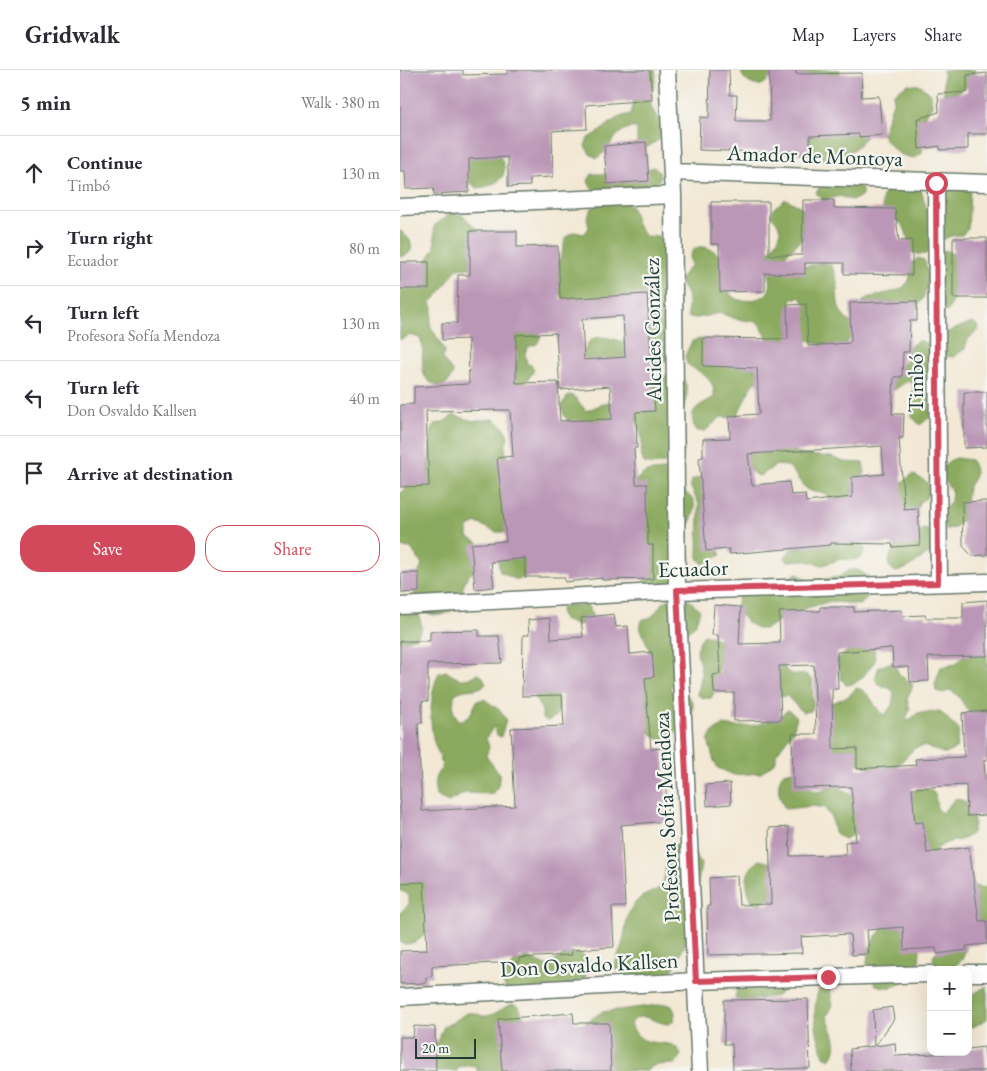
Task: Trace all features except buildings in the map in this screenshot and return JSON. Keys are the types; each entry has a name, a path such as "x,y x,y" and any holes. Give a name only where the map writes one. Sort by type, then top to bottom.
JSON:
{"street":[{"name":"Alcides González","path":"667,70 672,172 677,590"},
{"name":"Amador de Montoya","path":"672,172 936,183 987,183"},
{"name":"Timbó","path":"936,183 938,583"},
{"path":"400,207 672,195"},
{"name":"Ecuador","path":"400,606 677,590 987,582"},
{"name":"Profesora Sofía Mendoza","path":"677,590 700,1071"},
{"path":"972,973 987,972"},
{"name":"Don Osvaldo Kallsen","path":"400,997 696,981 927,974"}],"green space":[{"path":"631,70 655,70 656,78 650,101 653,110 663,125 663,137 646,148 637,143 637,128 630,128 619,134 597,158 590,154 585,146 588,138 618,118 631,114 634,102 630,93"},
{"path":"741,70 775,70 765,83 753,85 743,77"},
{"path":"793,70 840,70 839,76 868,133 847,154 830,162 821,158 810,148"},
{"path":"943,70 975,70 968,85 956,92 944,94"},
{"path":"908,84 920,85 931,94 932,106 925,115 922,153 915,158 899,154 882,135 894,99 893,94"},
{"path":"464,104 490,146 503,162 504,174 498,181 488,186 477,188 461,175"},
{"path":"654,167 659,171 660,178 655,185 596,192 591,188 588,181 592,174 616,174"},
{"path":"914,181 921,190 928,214 942,189 970,190 968,229 962,235 942,240 926,254 912,252 905,229 901,223 884,210 882,205 886,187"},
{"path":"856,184 862,189 862,195 854,199 840,196 823,200 816,193 820,186 834,185 841,188"},
{"path":"786,199 805,209 802,239 785,255 792,269 823,263 831,265 837,282 840,311 853,325 854,334 844,346 829,348 806,339 803,310 806,304 799,297 791,299 794,336 750,389 736,418 721,417 704,432 695,430 693,412 714,397 714,390 710,381 702,373 687,364 685,356 692,341 701,339 759,371 768,339 758,322 736,319 720,313 697,318 688,317 687,294 681,284 681,278 692,264 689,258 694,250 697,247 702,247 711,249 721,260 728,290 734,298 747,300 766,295 769,290 770,278 766,256 777,240 780,231 771,215 775,207"},
{"path":"603,201 627,201 642,232 647,237 658,236 664,248 665,260 661,285 668,293 669,359 657,366 589,362 583,355 588,343 592,339 603,337 631,345 648,334 653,320 647,307 566,304 556,284 555,274 566,238 574,232 584,234 589,228 587,217 592,208"},
{"path":"451,213 462,215 475,227 478,262 469,268 457,269 431,302 433,308 430,325 445,351 443,359 453,373 448,382 442,386 433,384 424,374 420,338 410,335 400,340 400,290 411,284 435,248 434,226"},
{"path":"400,230 410,240 412,249 408,254 400,257"},
{"path":"945,250 958,257 956,292 947,312 936,305 939,254"},
{"path":"918,258 924,260 928,280 925,293 914,309 866,307 863,301 867,298 893,292 904,286 909,280 912,263"},
{"path":"972,322 977,325 979,330 967,340 965,349 953,357 945,356 938,341 948,332"},
{"path":"540,331 541,336 537,344 528,347 525,353 527,364 531,365 534,369 532,374 514,396 518,352 509,336"},
{"path":"919,340 930,345 930,417 920,425 912,417 913,384 909,380 894,390 891,387 893,373 906,360 907,348"},
{"path":"671,373 682,379 687,389 682,416 684,451 666,463 655,465 644,463 641,456 642,438 636,418 637,408 653,382"},
{"path":"569,395 574,396 586,411 605,403 614,402 612,426 568,421 564,415 562,404"},
{"path":"454,415 473,421 494,419 504,428 508,436 505,449 510,468 502,509 507,516 505,532 496,532 477,523 468,527 468,537 478,543 476,565 464,584 461,600 457,606 451,611 436,615 429,614 423,610 415,598 415,583 422,565 411,548 400,547 400,493 406,487 415,485 428,473 432,429 435,424 442,423"},
{"path":"793,451 803,455 831,457 844,462 863,463 865,472 862,479 852,487 850,502 831,500 826,493 811,491 803,485 788,466 776,465 760,476 752,473 750,470 747,452"},
{"path":"956,458 971,460 975,475 968,488 965,517 955,528 945,529 942,514 951,501 952,492 945,481 942,469 949,461"},
{"path":"662,470 672,471 683,490 693,500 694,513 686,532 685,540 690,557 688,566 671,586 642,589 653,560 649,553 634,484 645,473"},
{"path":"913,474 927,482 930,488 926,498 919,502 918,508 901,519 896,487"},
{"path":"704,476 712,537 721,555 703,564 698,558 699,504 690,486 692,480"},
{"path":"923,529 928,530 934,538 931,553 905,569 895,572 889,566 889,559 895,548"},
{"path":"824,539 861,541 865,550 862,557 853,560 841,559 823,565 804,560 787,561 785,557 792,548 812,548"},
{"path":"528,557 525,576 521,579 515,579 500,572 498,561"},
{"path":"849,570 858,570 868,576 873,591 860,605 831,601 790,613 766,629 757,629 747,622 736,609 740,589 774,591 796,573 810,581 839,577"},
{"path":"674,597 689,600 700,610 695,625 680,637 676,682 670,687 673,694 688,696 693,703 692,717 673,736 659,740 647,729 646,725 647,704 643,687 649,652 641,632 641,623 643,619 653,616 663,603"},
{"path":"564,606 588,606 592,614 591,621 577,625 563,620 560,610"},
{"path":"400,613 418,613 422,627 417,637 400,642"},
{"path":"705,634 720,640 722,648 718,666 718,685 711,698 703,698 697,694 701,668 697,650"},
{"path":"767,643 773,645 787,672 795,675 806,674 812,680 813,706 811,711 802,712 787,696 777,697 761,648"},
{"path":"987,648 987,716 978,716 968,711 960,698 950,690 943,693 936,691 935,684 941,667 956,664 970,649"},
{"path":"851,649 874,649 875,661 859,680 846,685 841,678 837,659"},
{"path":"893,662 900,675 913,685 907,699 910,710 906,718 908,721 918,713 940,711 959,730 956,748 946,754 924,746 915,748 893,770 873,769 833,754 830,724 833,716 832,703 849,696 856,688 866,693 877,709 885,715 892,705 894,692 877,682 876,674 879,667"},
{"path":"446,671 462,679 477,674 483,677 486,684 482,687 458,692 454,695 453,711 459,721 469,717 477,701 484,699 501,711 506,720 501,737 497,735 494,726 486,738 489,747 486,756 500,775 498,786 492,794 465,793 448,802 436,796 435,781 437,774 442,768 432,735 431,707 436,680 439,673"},
{"path":"556,690 559,704 558,712 547,721 542,718 542,710 532,694"},
{"path":"788,710 797,717 793,731 776,754 776,761 761,773 734,775 718,768 708,740 713,732 724,725 741,727 766,722 782,715"},
{"path":"792,771 807,788 819,792 839,787 855,798 856,834 844,839 834,832 832,819 825,808 813,806 785,809 780,795 779,782 783,773"},
{"path":"918,789 931,790 935,794 937,808 942,813 956,798 966,803 974,816 972,833 967,837 945,844 934,852 927,851 904,808 910,795"},
{"path":"678,844 691,847 701,864 690,933 674,968 664,978 629,982 615,968 629,914 639,899 660,887 664,879 669,850 672,846"},
{"path":"759,860 768,862 777,869 775,896 759,904 751,900 747,878 754,864"},
{"path":"400,862 424,878 430,928 421,938 409,944 400,943 400,913 409,904 409,895 400,890"},
{"path":"974,886 987,888 987,930 968,942 962,960 956,965 937,966 933,959 934,954 941,948"},
{"path":"901,918 913,943 920,949 919,966 900,984 890,987 876,985 867,965 870,948 877,935 887,925"},
{"path":"579,953 588,959 590,967 584,979 524,999 509,996 501,978 515,962 527,958 547,966 563,956"},
{"path":"779,983 782,990 777,996 741,1001 735,998 737,989"},
{"path":"829,986 833,1005 827,1016 835,1043 835,1049 830,1059 824,1056 821,1048 815,1014 819,989"},
{"path":"987,986 987,1019 973,1027 972,1027 972,995"},
{"path":"512,1004 519,1006 523,1017 502,1071 477,1071 476,1065 458,1067 457,1071 429,1071 429,1049 435,1047 444,1026 468,1013 487,1016"},
{"path":"666,1004 672,1006 675,1013 674,1020 669,1024 639,1017 631,1024 636,1034 642,1039 672,1045 677,1048 681,1055 675,1064 655,1065 645,1071 598,1071 584,1029 585,1023 602,1012"}],"route":[{"path":"828,977 696,981 677,590 938,583 936,183"}]}
